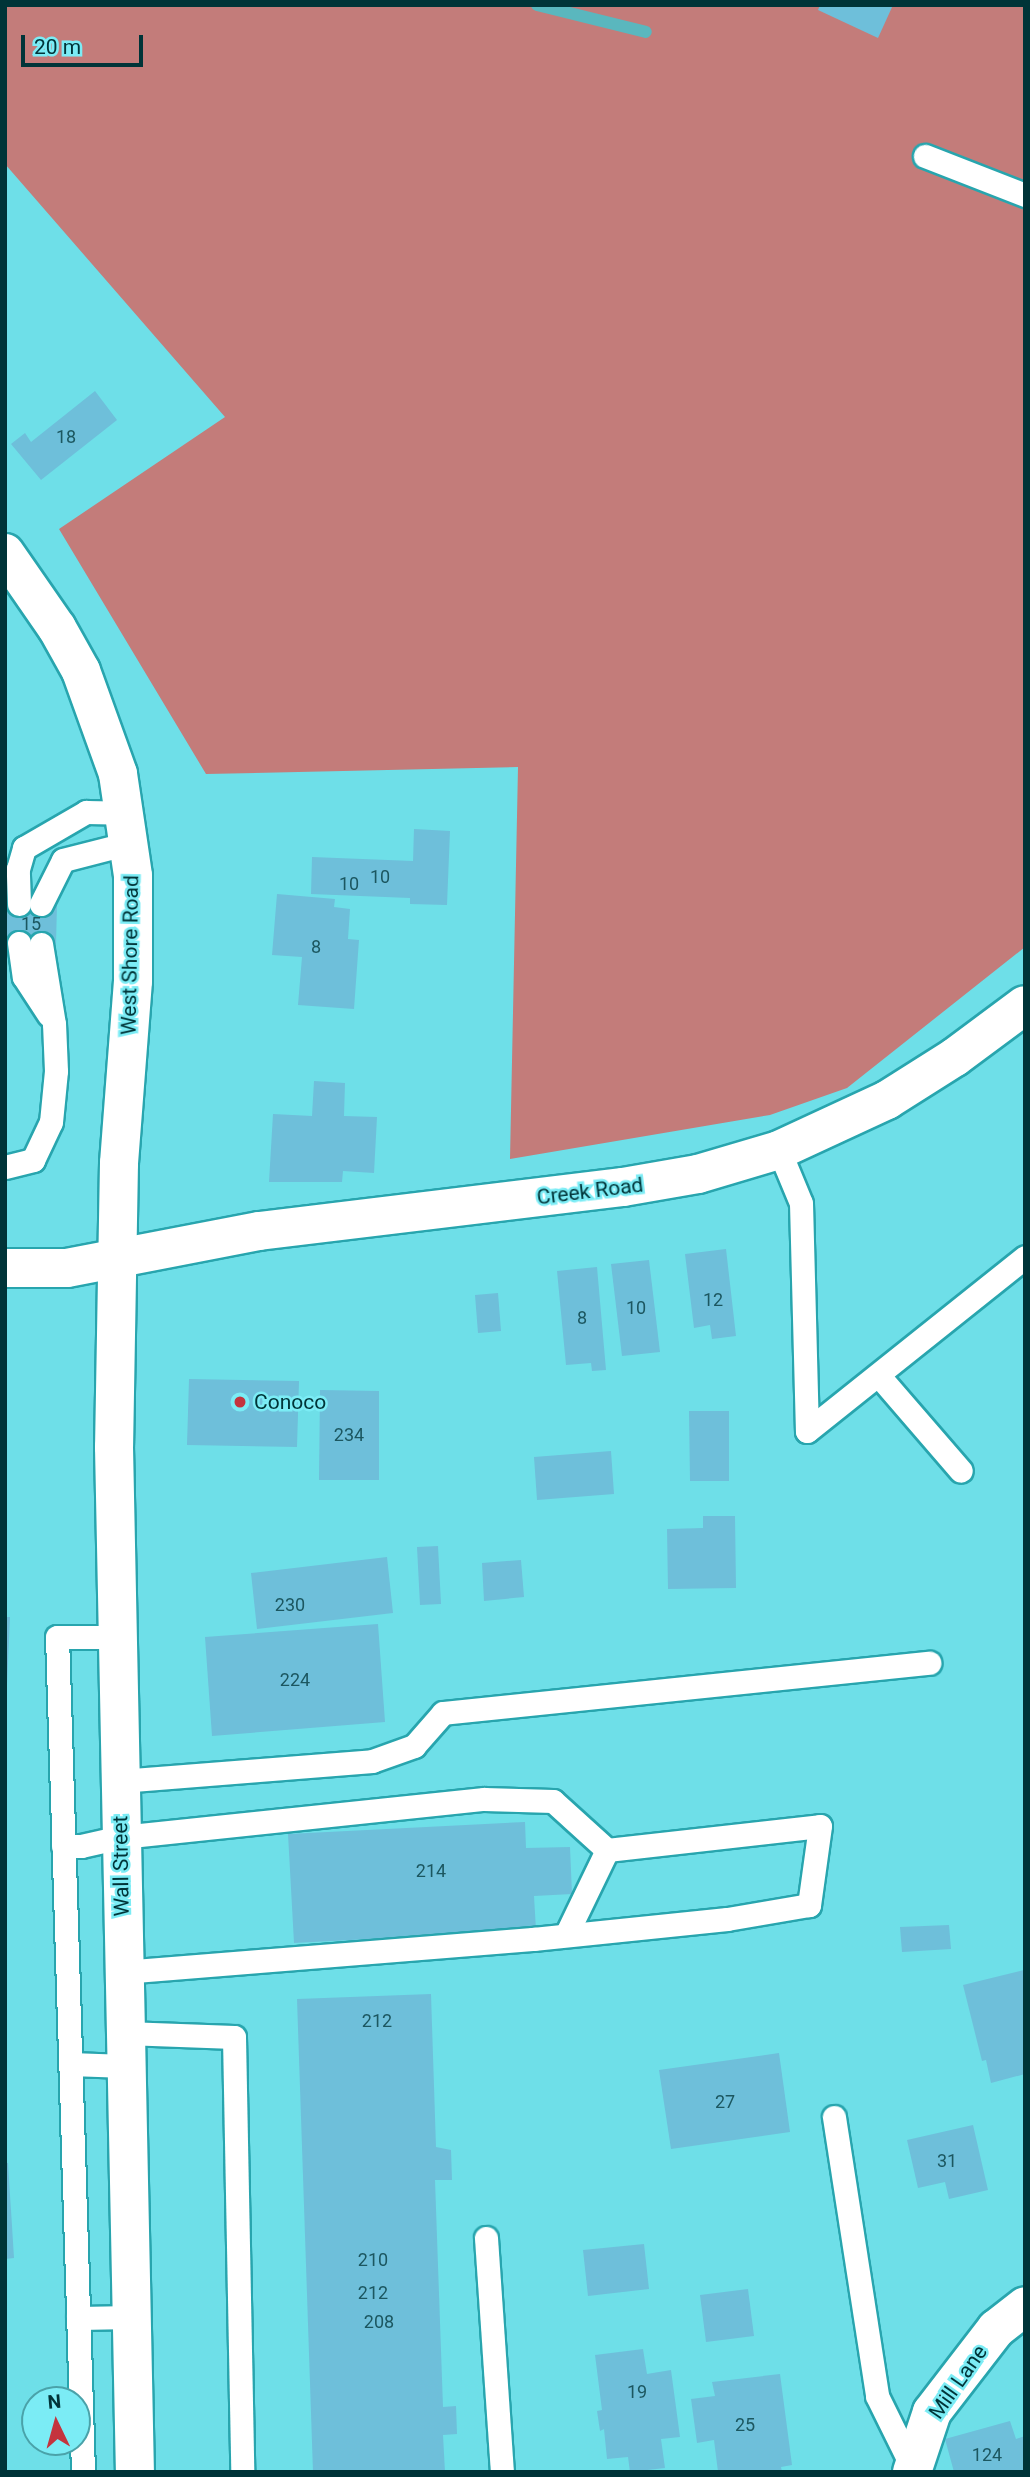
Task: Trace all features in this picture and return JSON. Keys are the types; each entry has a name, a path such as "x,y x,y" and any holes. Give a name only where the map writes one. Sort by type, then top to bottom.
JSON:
{"street":[{"name":"West Shore Road","path":"5,553 57,628 81,671 108,741 127,828 135,942 118,1164 116,1260"},
{"name":"Creek Road","path":"5,1268 67,1268 259,1231 662,1181 779,1150 887,1100 955,1057 1025,1005"},
{"name":"Wall Street","path":"116,1260 117,1637 135,2472"},
{"name":"Mill Lane","path":"912,2470 932,2412 996,2329 1025,2306"}],"lane":[{"path":"925,156 1025,195"},
{"path":"86,812 127,828 63,860 30,904 18,869 24,848 86,812"},
{"path":"5,1167 33,1160 51,1122 56,1071 54,1024 30,944"},
{"path":"779,1150 800,1203 807,1431 1025,1257"},
{"path":"878,1376 961,1471"},
{"path":"83,2472 57,1637 117,1637"},
{"path":"120,1781 372,1761 414,1746 443,1713 929,1663"},
{"path":"63,1846 82,1846 121,1837 498,1799 553,1801 607,1850 820,1826 809,1905 727,1919 566,1936 124,1972"},
{"path":"566,1936 607,1850"},
{"path":"70,2064 126,2050 234,2037 242,2472"},
{"path":"834,2117 877,2396 912,2470"},
{"path":"486,2238 502,2472"},
{"path":"78,2318 132,2317"}],"shaded area":[{"path":"5,5 1025,5 1025,947 847,1088 770,1115 510,1159 518,767 206,774 59,529 225,417 5,164"}],"building":[{"path":"820,5 893,5 878,38 818,10"},
{"path":"95,391 117,420 41,480 11,444 25,433 31,442"},
{"path":"414,829 450,831 447,905 410,904 410,898 311,894 312,857 413,861"},
{"path":"5,887 15,887 15,903 57,905 56,944 5,943"},
{"path":"277,894 335,899 334,907 350,909 348,939 359,940 354,1009 298,1005 302,957 272,955"},
{"path":"314,1081 345,1083 344,1116 377,1117 374,1173 343,1171 342,1182 269,1182 273,1114 312,1116"},
{"path":"726,1249 736,1336 712,1339 710,1325 694,1328 685,1254"},
{"path":"649,1260 660,1352 622,1356 611,1264"},
{"path":"597,1267 606,1370 592,1371 591,1363 566,1365 557,1271"},
{"path":"498,1293 501,1331 478,1333 475,1295"},
{"path":"189,1379 299,1381 297,1447 187,1445"},
{"path":"320,1390 379,1391 379,1480 319,1480"},
{"path":"689,1411 729,1411 729,1481 690,1481"},
{"path":"611,1451 614,1494 537,1500 534,1457"},
{"path":"703,1516 735,1516 736,1588 668,1589 667,1529 703,1528"},
{"path":"438,1546 441,1604 420,1605 417,1547"},
{"path":"387,1557 393,1613 257,1629 251,1573"},
{"path":"521,1560 524,1597 484,1601 482,1563"},
{"path":"5,1617 10,1617 7,1685 5,1684"},
{"path":"378,1624 385,1722 212,1736 205,1637"},
{"path":"525,1822 526,1848 570,1847 572,1894 534,1896 536,1930 294,1943 288,1834"},
{"path":"949,1925 951,1949 902,1952 900,1927"},
{"path":"1024,1970 1025,2074 991,2083 986,2060 982,2061 963,1985"},
{"path":"431,1994 436,2147 451,2150 452,2180 435,2180 443,2407 456,2406 457,2434 443,2435 445,2472 313,2472 297,1999"},
{"path":"779,2053 790,2132 671,2149 659,2070"},
{"path":"973,2125 988,2190 949,2199 945,2182 918,2188 907,2140"},
{"path":"5,2163 8,2163 14,2258 5,2259"},
{"path":"644,2244 649,2289 588,2296 583,2250"},
{"path":"748,2289 754,2336 706,2342 700,2295"},
{"path":"643,2349 647,2374 671,2370 680,2437 661,2439 665,2468 630,2472 628,2457 607,2459 604,2429 600,2431 597,2411 602,2410 595,2355"},
{"path":"780,2374 792,2465 781,2467 782,2472 718,2472 714,2440 697,2443 691,2399 715,2396 712,2382"},
{"path":"1010,2421 1016,2439 1025,2436 1025,2472 954,2472 945,2439"}],"waterway":[{"path":"537,5 646,32"}],"place":[{"name":"Conoco","path":"240,1402"}]}
